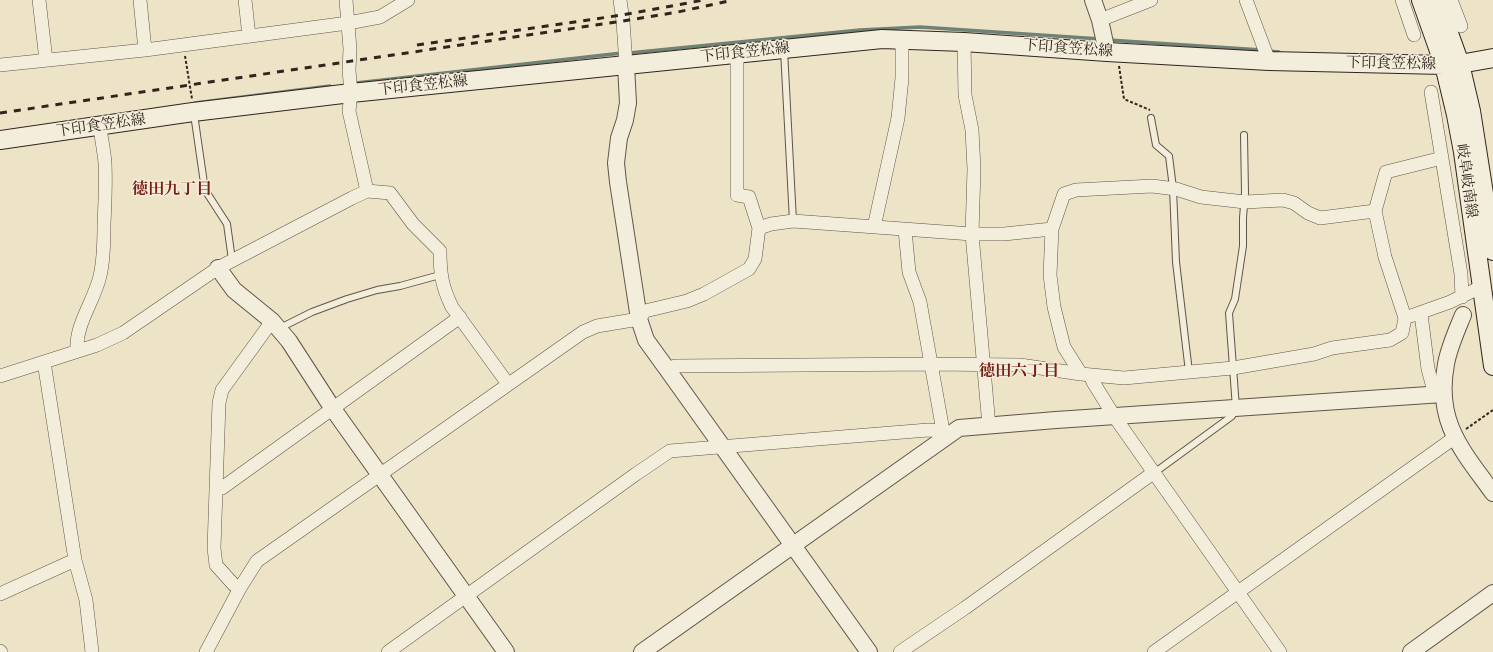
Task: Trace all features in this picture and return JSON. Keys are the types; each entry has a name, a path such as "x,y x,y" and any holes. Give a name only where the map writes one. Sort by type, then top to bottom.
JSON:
{"main road":[{"name":"岐阜岐南線","path":"1420,0 1452,65 1481,287 1493,366"},
{"name":"岐阜岐南線","path":"1437,0 1452,65 1478,151 1493,251"},
{"name":"下印食笠松線","path":"0,140 350,91 498,79 626,62 784,49 882,38 1268,59 1452,65 1493,62"}],"street":[{"path":"39,0 46,60"},
{"path":"140,0 145,50"},
{"path":"245,0 249,36"},
{"path":"346,0 350,49 349,111 367,191"},
{"path":"0,65 145,50 348,23 380,17 408,0"},
{"path":"619,0 625,43 628,103 625,120 619,138 616,163 639,319 643,333 646,340 869,652"},
{"path":"1093,0 1110,51"},
{"path":"1101,23 1151,0"},
{"path":"1246,0 1268,59"},
{"path":"1402,0 1414,35"},
{"path":"1451,0 1461,26"},
{"path":"874,227 898,118 902,78 902,39"},
{"path":"964,42 965,95 972,130 974,169 972,234 989,426"},
{"path":"206,652 240,588 257,561 583,332 598,326 639,319 645,311 687,301 704,294 749,269 755,259 759,228 749,197 737,195 737,53"},
{"path":"1431,92 1461,274 1462,297"},
{"path":"77,351 76,343 82,320 95,293 100,275 104,242 106,185 105,162 100,126"},
{"path":"667,369 675,366 932,364 1020,365 1124,378 1233,368 1314,354 1332,348 1390,340 1402,333 1406,318 1385,257 1375,211 1386,172 1442,158"},
{"path":"1280,652 1153,473 1093,382 1064,347 1054,307 1050,275 1052,230 1064,194 1076,190 1152,186 1173,188 1201,197 1244,202 1283,200 1294,203 1308,213 1320,218 1375,211"},
{"path":"0,376 97,345 123,333 218,268 367,191 390,193 413,224 440,251 440,275 445,293 460,318 508,384"},
{"path":"759,228 771,224 793,221 972,234 1004,234 1052,230"},
{"path":"904,230 909,272 920,302 944,433"},
{"path":"218,268 234,290 276,324 289,340 333,409 506,652"},
{"path":"1406,318 1421,314 1462,297 1481,287"},
{"path":"1421,314 1428,369 1454,438 1493,493"},
{"path":"1439,395 1446,363 1463,314"},
{"path":"216,488 222,488 460,318"},
{"path":"240,588 234,585 216,565 214,548 219,403 222,390 276,324"},
{"path":"44,362 75,560 86,600 92,652"},
{"path":"642,652 792,545 944,433 959,428 1114,416 1439,395"},
{"path":"388,652 670,450 928,430 944,433"},
{"path":"1154,652 1454,438"},
{"path":"900,652 965,608 1153,473"},
{"path":"0,594 75,560"},
{"path":"1411,652 1493,593"}],"lane":[{"path":"784,49 793,221"},
{"path":"193,112 205,190 227,224 232,260"},
{"path":"1151,118 1156,145 1170,156 1176,262 1189,372"},
{"path":"1153,473 1232,416 1236,408 1230,314 1235,298 1243,246 1242,218 1244,202 1244,135"},
{"path":"276,324 376,290 400,286 440,275"}],"path":[{"path":"183,45 193,112"},
{"path":"1110,51 1124,99 1150,109 1151,118"},
{"path":"1454,438 1493,410"}],"waterway":[{"path":"629,53 860,30 920,27 1101,39"},
{"path":"1109,40 1262,50"},
{"path":"1268,51 1279,52"},
{"path":"356,83 622,53"},
{"path":"195,103 330,86"}],"railway":[{"path":"417,45 622,15 704,0"},
{"path":"0,113 623,21 678,12 733,0"}],"district":[{"name":"徳田九丁目","path":"172,190"},
{"name":"徳田六丁目","path":"1019,372"}]}
